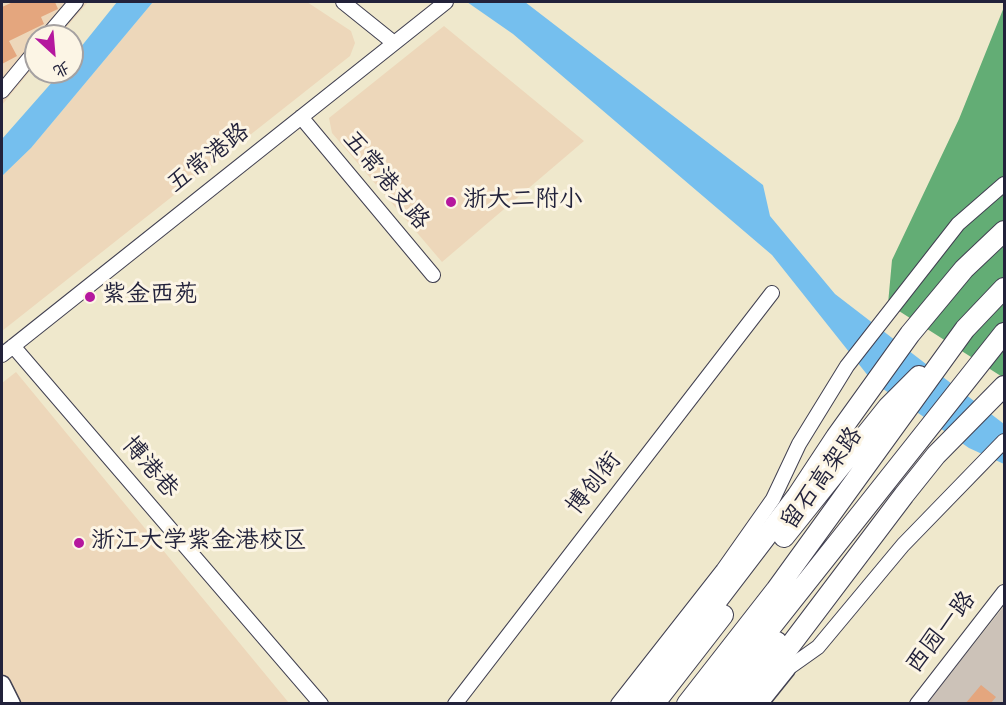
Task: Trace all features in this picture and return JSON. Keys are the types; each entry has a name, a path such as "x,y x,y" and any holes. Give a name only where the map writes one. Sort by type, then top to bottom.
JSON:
{"highway":[{"path":"632,704 749,561 910,334 964,269 1005,231"},
{"name":"留石高架路","path":"687,704 776,590 965,329 1005,288"},
{"path":"654,704 888,407 965,329"},
{"name":"留石高架路","path":"710,704 1005,333"},
{"path":"746,704 936,455 992,402 1005,386"},
{"path":"728,704 844,558 873,510 943,420 953,398"},
{"path":"787,669 829,596"},
{"path":"638,704 667,663"}],"main road":[{"path":"759,704 787,669"},
{"path":"2,684 12,704"}],"street":[{"path":"58,24 76,2"},
{"path":"343,2 394,43"},
{"name":"五常港路","path":"7,350 446,2"},
{"path":"2,92 24,65"},
{"name":"五常港支路","path":"301,117 434,275"},
{"path":"618,704 723,570 773,499 799,444 847,366 958,224 1005,184"},
{"name":"博创街","path":"455,704 772,293"},
{"name":"博港巷","path":"7,350 321,704"},
{"path":"787,669 818,647 903,545 977,466 1005,441"},
{"name":"西园一路","path":"917,704 1005,591"}],"shaded area":[{"path":"2,2 88,2 69,24 24,24 24,78 2,105"},
{"path":"153,2 307,2 351,31 355,43 350,56 2,331 2,176 31,148"},
{"name":"浙大二附小","path":"444,26 584,141 442,262 332,133 329,118"},
{"name":"浙江大学紫金港校区","path":"16,372 289,703 2,704 2,383"},
{"path":"1004,606 1004,703 927,703"}],"green space":[{"path":"1004,7 1004,378 888,304 892,260 959,119"}],"water":[{"path":"117,2 153,2 31,148 2,176 2,139 50,84 84,84 84,43"},
{"path":"467,2 525,2 763,185 770,216 835,294 1004,424 1004,464 969,448 873,382 772,255 513,34"}],"building":[{"path":"13,2 55,2 58,9 41,17 44,24 24,24 24,34 9,41 17,56 2,64 2,7"},
{"path":"981,685 996,697 990,704 965,704"}],"place":[{"name":"浙大二附小","path":"451,202"},
{"name":"紫金西苑","path":"90,297"},
{"name":"浙江大学紫金港校区","path":"79,543"}]}
